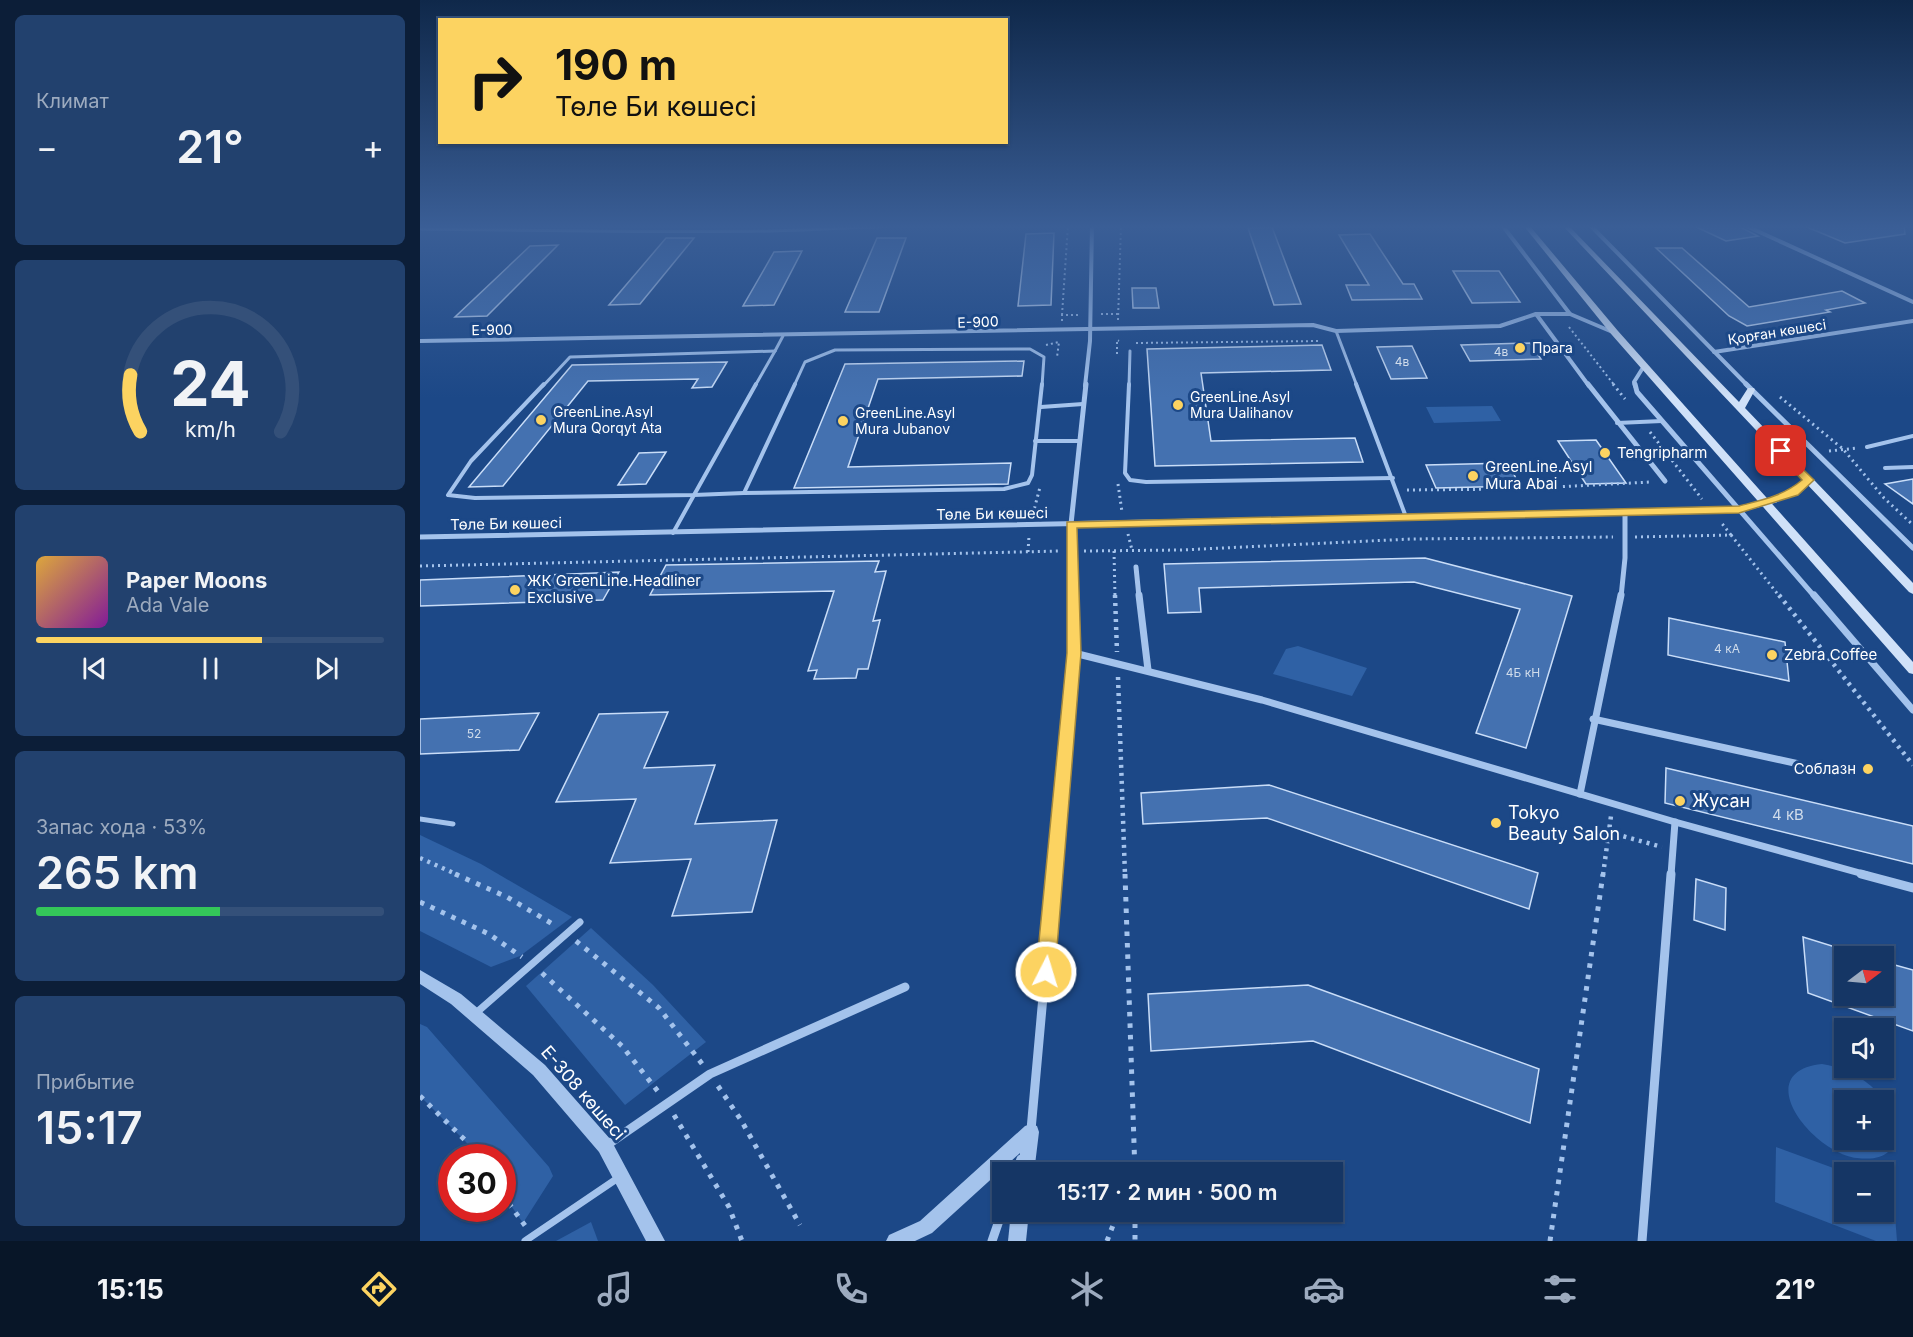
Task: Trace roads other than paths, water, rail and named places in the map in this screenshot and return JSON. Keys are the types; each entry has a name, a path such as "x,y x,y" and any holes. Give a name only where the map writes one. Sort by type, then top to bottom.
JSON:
{"main road":[{"path":"1574,283 1615,333 1913,670"},
{"path":"1620,283 1913,590"},
{"path":"1740,408 1751,390"}],"street":[{"path":"1027,1162 1074,653 1074,551 1071,524 1090,328 1091,283"},
{"path":"1546,283 1570,314 1615,333"},
{"name":"Қорған көшесі","path":"1646,283 1714,352 1913,321"},
{"path":"1871,283 1913,302"},
{"path":"1536,314 1617,423 1665,481"},
{"name":"E-900","path":"420,341 783,336 1118,327 1313,325 1336,331 1500,326 1536,314 1570,314"},
{"path":"1714,352 1913,548"},
{"path":"1644,366 1634,382 1637,392 1913,710"},
{"name":"Төле Би көшесі","path":"420,537 1739,510 1767,504 1794,493 1808,480"},
{"path":"1580,794 1593,719 1625,580 1627,537 1625,512"},
{"path":"1136,567 1148,670"},
{"path":"1074,653 1262,700 1675,822 1913,888"},
{"path":"1593,719 1799,764"},
{"path":"1642,1241 1675,822"},
{"name":"Е-308 көшесі","path":"420,976 456,999 539,1070 605,1146 656,1241"},
{"path":"605,1146 710,1074 904,987"},
{"path":"1020,1162 1031,1132"},
{"path":"895,1241 926,1227 1031,1132"},
{"path":"992,1241 999,1222"},
{"path":"1017,1241 1019,1222"}],"lane":[{"path":"1336,331 1406,517"},
{"path":"672,533 783,336"},
{"path":"744,493 805,362 823,353 835,350 1030,349 1044,357 1041,408 1032,476 1028,483 1017,488 475,498 452,497 447,492 471,461 570,357 775,351"},
{"path":"1130,351 1125,473 1130,480 1146,482 1393,478"},
{"path":"1041,408 1083,404"},
{"path":"1617,423 1662,422"},
{"path":"1868,447 1913,436"},
{"path":"1035,441 1079,441"},
{"path":"1885,468 1913,467"},
{"path":"420,819 453,824"},
{"path":"474,1014 580,922"},
{"path":"529,1239 621,1176"}],"place":[{"name":"Прага","path":"1520,348"},
{"name":"GreenLine.Asyl Mura Ualihanov","path":"1178,405"},
{"name":"GreenLine.Asyl Mura Qorqyt Ata","path":"541,420"},
{"name":"GreenLine.Asyl Mura Jubanov","path":"843,421"},
{"name":"Tengripharm","path":"1605,453"},
{"name":"GreenLine.Asyl Mura Abai","path":"1473,476"},
{"name":"ЖК GreenLine.Headliner Exclusive","path":"515,590"},
{"name":"Zebra Coffee","path":"1772,655"},
{"name":"Соблазн","path":"1868,769"},
{"name":"Жусан","path":"1680,801"},
{"name":"Tokyo Beauty Salon","path":"1496,823"}]}
